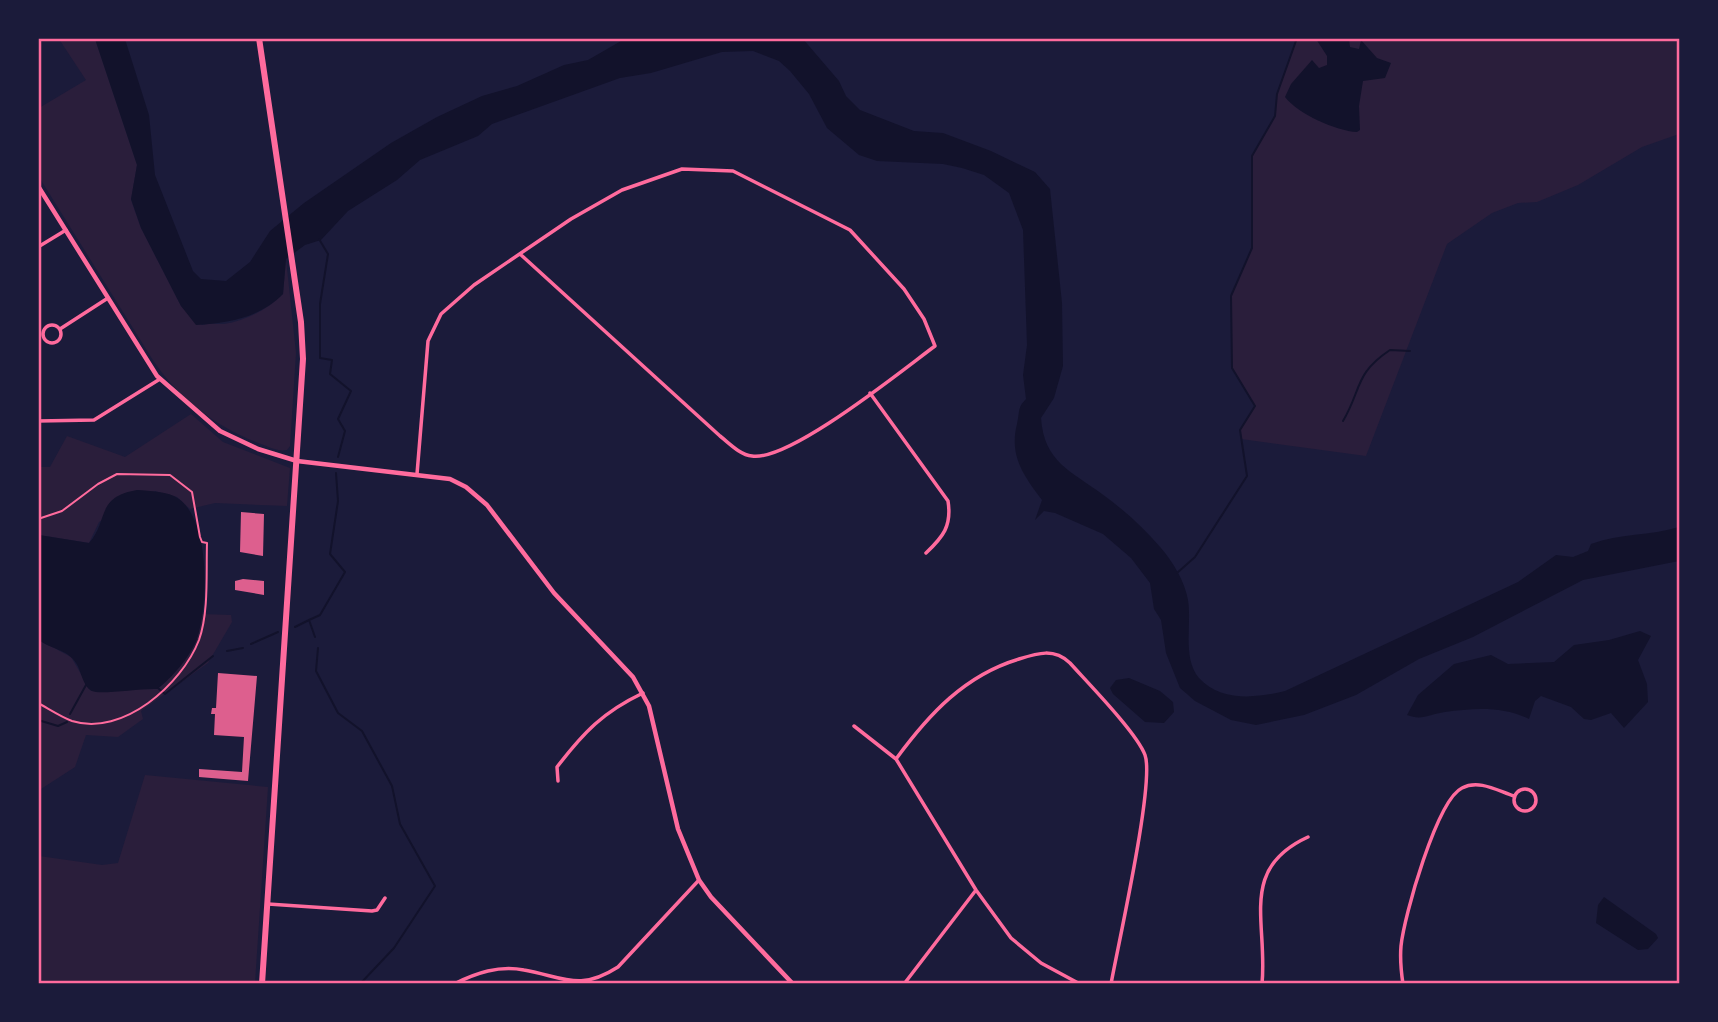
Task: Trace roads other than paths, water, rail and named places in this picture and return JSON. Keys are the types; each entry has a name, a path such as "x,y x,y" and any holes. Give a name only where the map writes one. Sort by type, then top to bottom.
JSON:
{"main road":[{"path":"259,38 303,344 262,984"}],"street":[{"path":"417,474 428,341 434,327 455,299 520,254 600,202 657,176 682,169 733,171 850,230 883,263 924,319 935,346 782,451 770,456 743,454 520,254"},
{"path":"38,186 160,379 225,434 297,461 454,480 477,495 554,593 633,677 643,693 655,723 678,829 699,880 711,897 793,984"},
{"path":"38,247 66,230"},
{"path":"60,329 108,298"},
{"path":"52,325 60,329 59,340 51,343 46,340 43,334 47,327 52,325"},
{"path":"38,421 94,420 160,379"},
{"path":"870,393 948,501 949,522 945,535 926,553"},
{"path":"896,759 944,702 975,677 1000,664 1041,653 1056,654 1070,663 1139,745 1146,761 1137,840 1111,984"},
{"path":"558,781 557,766 583,734 610,709 643,693"},
{"path":"854,726 896,759 976,890 1019,946 1052,970 1080,984"},
{"path":"1403,984 1403,934 1421,866 1449,801 1459,789 1473,785 1514,796"},
{"path":"1528,789 1534,795 1535,803 1530,810 1521,810 1515,805 1514,796 1520,790 1528,789"},
{"path":"1262,984 1263,878 1281,852 1308,837"},
{"path":"456,983 483,972 504,968 523,969 571,982 603,977 618,967 699,880"},
{"path":"904,984 976,890"},
{"path":"267,904 372,911 385,898"}],"waterway":[{"path":"1177,573 1195,557 1247,476 1240,430 1255,406 1232,368 1231,296 1252,248 1252,156 1275,116 1277,94 1297,38"},
{"path":"319,239 328,254 320,304 320,358 332,360 330,374 351,391 338,419 345,431 338,457"},
{"path":"1343,421 1360,382 1370,367 1390,350 1410,351"},
{"path":"315,637 309,620 320,615 345,572 330,554 338,501 336,473"},
{"path":"295,627 309,620"},
{"path":"251,644 278,632"},
{"path":"227,651 243,648"},
{"path":"318,648 316,671 338,713 362,731 392,786 400,824 435,886 394,948 360,984"},
{"path":"158,688 165,694 213,656"},
{"path":"70,714 86,685"},
{"path":"38,720 58,726 67,722"}]}
